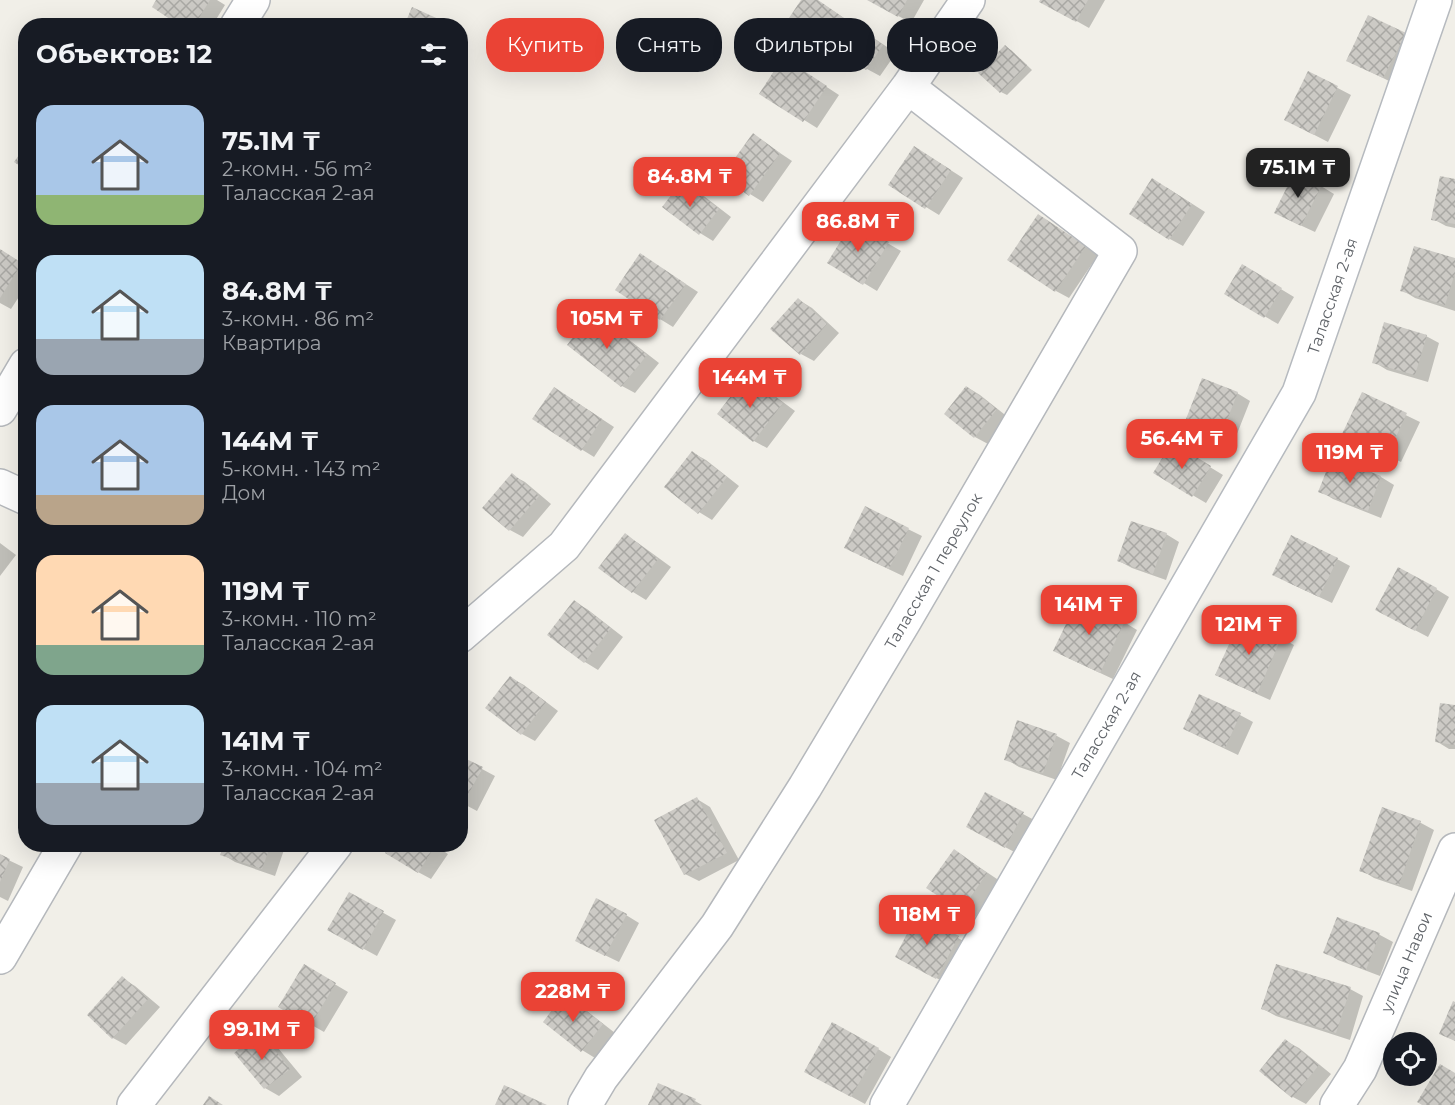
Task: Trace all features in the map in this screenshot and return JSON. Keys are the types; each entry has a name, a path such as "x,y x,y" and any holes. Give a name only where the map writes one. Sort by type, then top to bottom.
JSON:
{"street":[{"path":"242,18 253,0"},
{"path":"468,629 564,546 909,87 968,0"},
{"name":"Таласская 2-ая","path":"887,1105 1299,393 1435,0"},
{"name":"Таласская 1 переулок","path":"585,1105 601,1078 717,926 805,787 1120,251 909,87"},
{"path":"0,409 18,379"},
{"path":"0,486 18,494"},
{"name":"улица Навои","path":"1337,1105 1360,1069 1455,850"},
{"path":"0,957 61,852"},
{"path":"134,1105 330,852"}],"building":[{"path":"156,0 210,0 199,18 168,18 152,7"},
{"path":"801,0 818,0 844,18 789,18"},
{"path":"867,0 907,0 898,17"},
{"path":"1040,0 1088,0 1076,22 1039,2"},
{"path":"412,7 436,18 407,18"},
{"path":"1368,15 1406,33 1383,78 1346,61"},
{"path":"875,39 883,45 875,57"},
{"path":"1005,45 1027,65 1000,93 978,73 998,72 998,52"},
{"path":"1308,71 1338,86 1314,135 1284,120"},
{"path":"773,72 806,72 827,86 803,122 759,94"},
{"path":"753,133 780,153 749,196 722,176"},
{"path":"914,146 951,170 925,209 888,185"},
{"path":"1295,171 1322,185 1301,226 1274,213"},
{"path":"1440,176 1455,179 1455,224 1431,220"},
{"path":"1152,178 1192,204 1169,240 1129,214"},
{"path":"682,181 719,209 699,235 662,207"},
{"path":"1038,214 1086,246 1055,292 1007,260"},
{"path":"853,221 889,242 863,285 827,263"},
{"path":"1414,246 1455,258 1455,273 1445,305 1400,291"},
{"path":"0,249 18,260 18,269 0,298"},
{"path":"640,253 686,284 660,320 615,290"},
{"path":"1242,264 1282,288 1264,318 1224,294"},
{"path":"798,298 827,324 800,355 770,329"},
{"path":"592,312 647,355 621,387 567,345"},
{"path":"1384,322 1427,335 1415,375 1372,363"},
{"path":"747,375 783,403 753,442 717,414"},
{"path":"1202,378 1238,392 1220,438 1184,424"},
{"path":"966,386 997,409 974,438 944,414"},
{"path":"554,387 602,419 581,451 532,419"},
{"path":"1362,392 1407,413 1387,456 1342,434"},
{"path":"1172,442 1211,466 1192,497 1153,473"},
{"path":"692,451 727,477 698,514 664,487"},
{"path":"1332,457 1381,476 1368,511 1318,492"},
{"path":"512,473 539,496 509,531 482,508"},
{"path":"865,506 909,528 889,569 844,548"},
{"path":"1131,521 1167,533 1153,574 1117,561"},
{"path":"625,533 658,559 632,593 598,568"},
{"path":"1291,535 1338,558 1319,597 1272,575"},
{"path":"1398,567 1437,588 1415,631 1375,610"},
{"path":"1078,599 1125,621 1100,673 1053,651"},
{"path":"574,600 611,628 584,663 547,635"},
{"path":"1241,618 1282,636 1257,694 1215,675"},
{"path":"510,676 546,702 521,735 485,708"},
{"path":"1199,694 1241,713 1225,748 1183,729"},
{"path":"1440,703 1455,705 1455,745 1435,742"},
{"path":"1017,720 1057,734 1043,773 1004,760"},
{"path":"468,760 483,767 468,795"},
{"path":"985,792 1024,812 1005,848 966,827"},
{"path":"697,797 727,853 684,875 654,820"},
{"path":"1382,807 1421,821 1399,885 1359,871"},
{"path":"954,849 987,873 961,911 926,888"},
{"path":"221,852 268,852 262,869 220,855"},
{"path":"386,852 431,852 418,873"},
{"path":"0,854 10,859 0,882"},
{"path":"349,892 384,911 363,950 327,930"},
{"path":"596,898 627,914 605,956 575,941"},
{"path":"917,914 959,936 936,979 895,957"},
{"path":"1337,917 1380,933 1366,970 1323,953"},
{"path":"304,964 336,983 310,1026 278,1007"},
{"path":"1276,964 1351,987 1336,1033 1261,1009"},
{"path":"122,976 148,999 112,1039 87,1015"},
{"path":"564,994 603,1024 581,1052 543,1022"},
{"path":"1453,1001 1455,1002 1455,1041 1439,1034"},
{"path":"832,1022 879,1048 851,1097 804,1072"},
{"path":"260,1032 290,1069 264,1089 234,1053"},
{"path":"1285,1039 1319,1065 1292,1098 1259,1071"},
{"path":"1440,1064 1455,1073 1455,1105 1422,1105 1417,1102 1427,1086 1437,1086 1437,1069"},
{"path":"658,1083 696,1099 693,1105 648,1105"},
{"path":"504,1085 547,1105 495,1105"},
{"path":"209,1096 223,1105 203,1105"}]}
